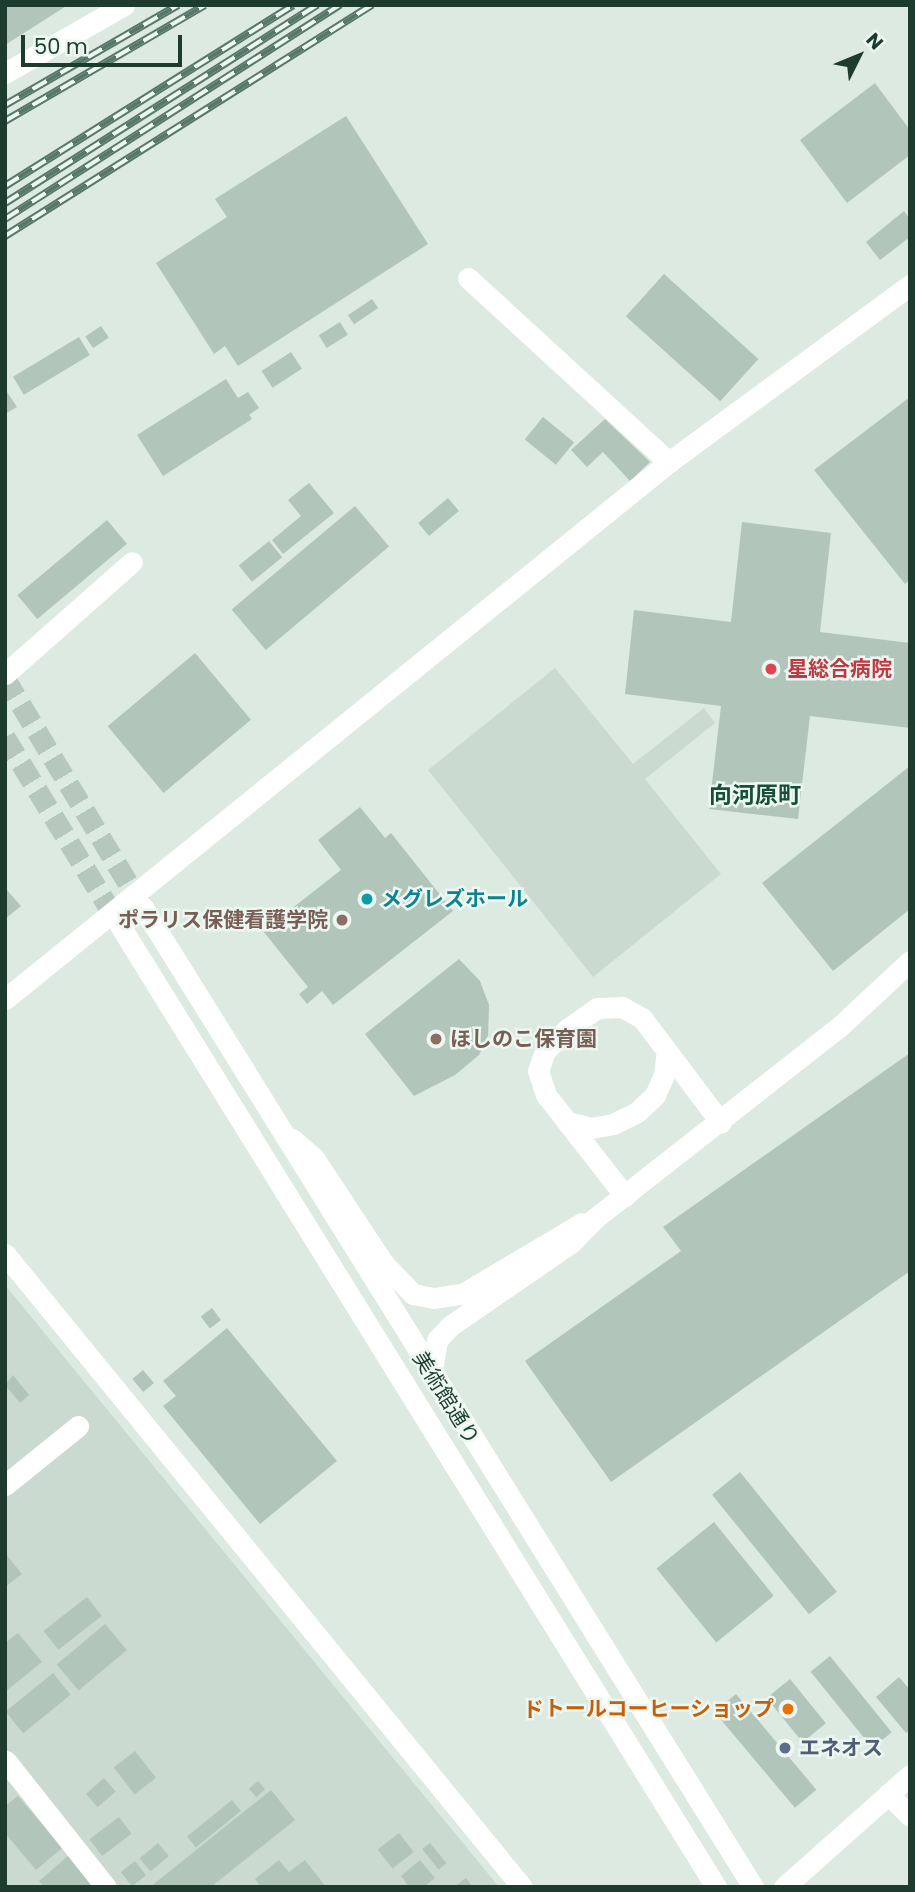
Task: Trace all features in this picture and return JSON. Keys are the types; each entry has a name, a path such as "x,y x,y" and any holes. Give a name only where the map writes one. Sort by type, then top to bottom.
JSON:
{"street":[{"path":"5,73 124,5"},
{"path":"468,278 669,462"},
{"path":"5,999 669,462 910,285"},
{"path":"5,674 132,562"},
{"name":"美術館通り","path":"142,906 431,1375 753,1887"},
{"name":"美術館通り","path":"119,924 716,1887"},
{"path":"431,1375 432,1352 442,1332 572,1242 594,1219 720,1123 854,1014 910,961"},
{"path":"625,1196 546,1094 538,1071 545,1051 567,1029 597,1008 622,1007 642,1018 720,1123"},
{"path":"567,1122 591,1128 612,1124 636,1113 655,1095 664,1075 667,1051"},
{"path":"282,1135 314,1158 390,1272 405,1288 423,1296 464,1293 565,1230 594,1219"},
{"path":"5,1254 522,1887"},
{"path":"5,1485 78,1426"},
{"path":"6,1761 106,1887"},
{"path":"784,1887 910,1775"},
{"path":"888,1794 910,1816"}],"shaded area":[{"path":"555,668 633,764 704,708 715,723 645,779 721,874 593,977 428,770"},
{"path":"5,1285 499,1887 5,1887"}],"building":[{"path":"5,5 68,5 5,45"},
{"path":"875,83 910,130 910,155 847,203 800,140"},
{"path":"346,116 428,244 238,366 225,346 214,354 156,263 227,217 215,199"},
{"path":"904,211 910,219 910,237 880,260 866,242"},
{"path":"664,274 758,359 720,401 626,316"},
{"path":"372,299 378,308 354,324 348,315"},
{"path":"340,322 348,335 327,348 319,335"},
{"path":"101,326 109,338 93,348 85,337"},
{"path":"79,337 90,355 24,395 13,377"},
{"path":"291,352 302,369 273,388 262,371"},
{"path":"226,379 238,398 248,392 259,408 249,415 252,419 163,476 137,435"},
{"path":"5,389 17,407 5,414"},
{"path":"910,397 910,580 905,584 814,470"},
{"path":"543,417 574,442 556,465 525,440"},
{"path":"605,419 650,462 630,481 603,452 587,467 571,450"},
{"path":"309,483 334,513 283,554 272,540 301,516 288,500"},
{"path":"448,498 459,511 429,536 418,523"},
{"path":"355,506 389,547 266,650 232,609"},
{"path":"107,520 127,544 37,619 17,595"},
{"path":"742,522 831,533 820,632 910,643 910,728 810,716 798,819 709,809 721,706 625,694 634,610 731,622"},
{"path":"269,541 282,557 252,582 239,566"},
{"path":"195,653 251,720 164,793 108,726"},
{"path":"910,766 910,909 833,971 762,883"},
{"path":"360,807 385,838 391,833 453,911 333,1005 322,991 307,1004 299,994 308,987 263,931 341,870 318,840"},
{"path":"5,888 21,906 5,919"},
{"name":"ほしのこ保育園","path":"459,959 480,981 489,1005 488,1037 479,1055 455,1075 414,1096 365,1034"},
{"path":"910,1053 910,1271 611,1482 525,1361 681,1251 663,1227"},
{"path":"212,1308 221,1320 210,1328 201,1316"},
{"path":"227,1328 337,1461 260,1524 163,1406 176,1396 163,1381"},
{"path":"143,1370 154,1383 143,1392 132,1379"},
{"path":"13,1375 29,1395 20,1403 5,1385"},
{"path":"740,1472 837,1592 809,1614 712,1495"},
{"path":"714,1522 774,1596 716,1642 656,1569"},
{"path":"5,1553 22,1574 5,1587"},
{"path":"87,1597 102,1616 58,1650 44,1631"},
{"path":"105,1624 127,1650 79,1691 57,1664"},
{"path":"18,1633 42,1662 5,1692 5,1643"},
{"path":"830,1656 892,1732 872,1748 811,1672"},
{"path":"53,1673 71,1695 23,1733 6,1711"},
{"path":"899,1677 910,1690 910,1730 906,1733 876,1697"},
{"path":"790,1679 826,1723 803,1742 767,1698"},
{"path":"736,1694 816,1790 795,1808 715,1712"},
{"path":"135,1751 156,1778 135,1794 114,1768"},
{"path":"104,1778 116,1792 98,1807 86,1794"},
{"path":"258,1781 265,1789 256,1797 249,1789"},
{"path":"271,1790 295,1820 211,1887 150,1887"},
{"path":"18,1796 62,1848 36,1870 5,1833 5,1806"},
{"path":"232,1800 241,1811 196,1847 187,1837"},
{"path":"119,1817 132,1834 102,1856 89,1839"},
{"path":"399,1833 414,1852 392,1869 378,1850"},
{"path":"158,1843 169,1856 151,1871 140,1858"},
{"path":"430,1843 446,1863 439,1869 422,1849"},
{"path":"68,1856 93,1887 44,1887 39,1881"},
{"path":"279,1860 289,1872 305,1860 326,1887 261,1887 255,1879"},
{"path":"420,1860 435,1878 424,1887 409,1887 401,1876"},
{"path":"135,1861 146,1875 132,1886 121,1872"},
{"path":"466,1878 473,1887 454,1887"}],"tunnel":[{"path":"5,678 142,906"},
{"path":"5,737 119,924"}],"railway":[{"path":"5,105 178,5"},
{"path":"5,121 205,5"},
{"path":"5,186 293,5"},
{"path":"5,203 317,5"},
{"path":"5,219 340,5"},
{"path":"5,236 372,5"}],"place":[{"name":"星総合病院","path":"771,669"},
{"name":"メグレズホール","path":"367,899"},
{"name":"ポラリス保健看護学院","path":"342,920"},
{"name":"ほしのこ保育園","path":"436,1039"},
{"name":"ドトールコーヒーショップ","path":"788,1709"},
{"name":"エネオス","path":"785,1748"}],"district":[{"name":"向河原町","path":"755,795"}]}
